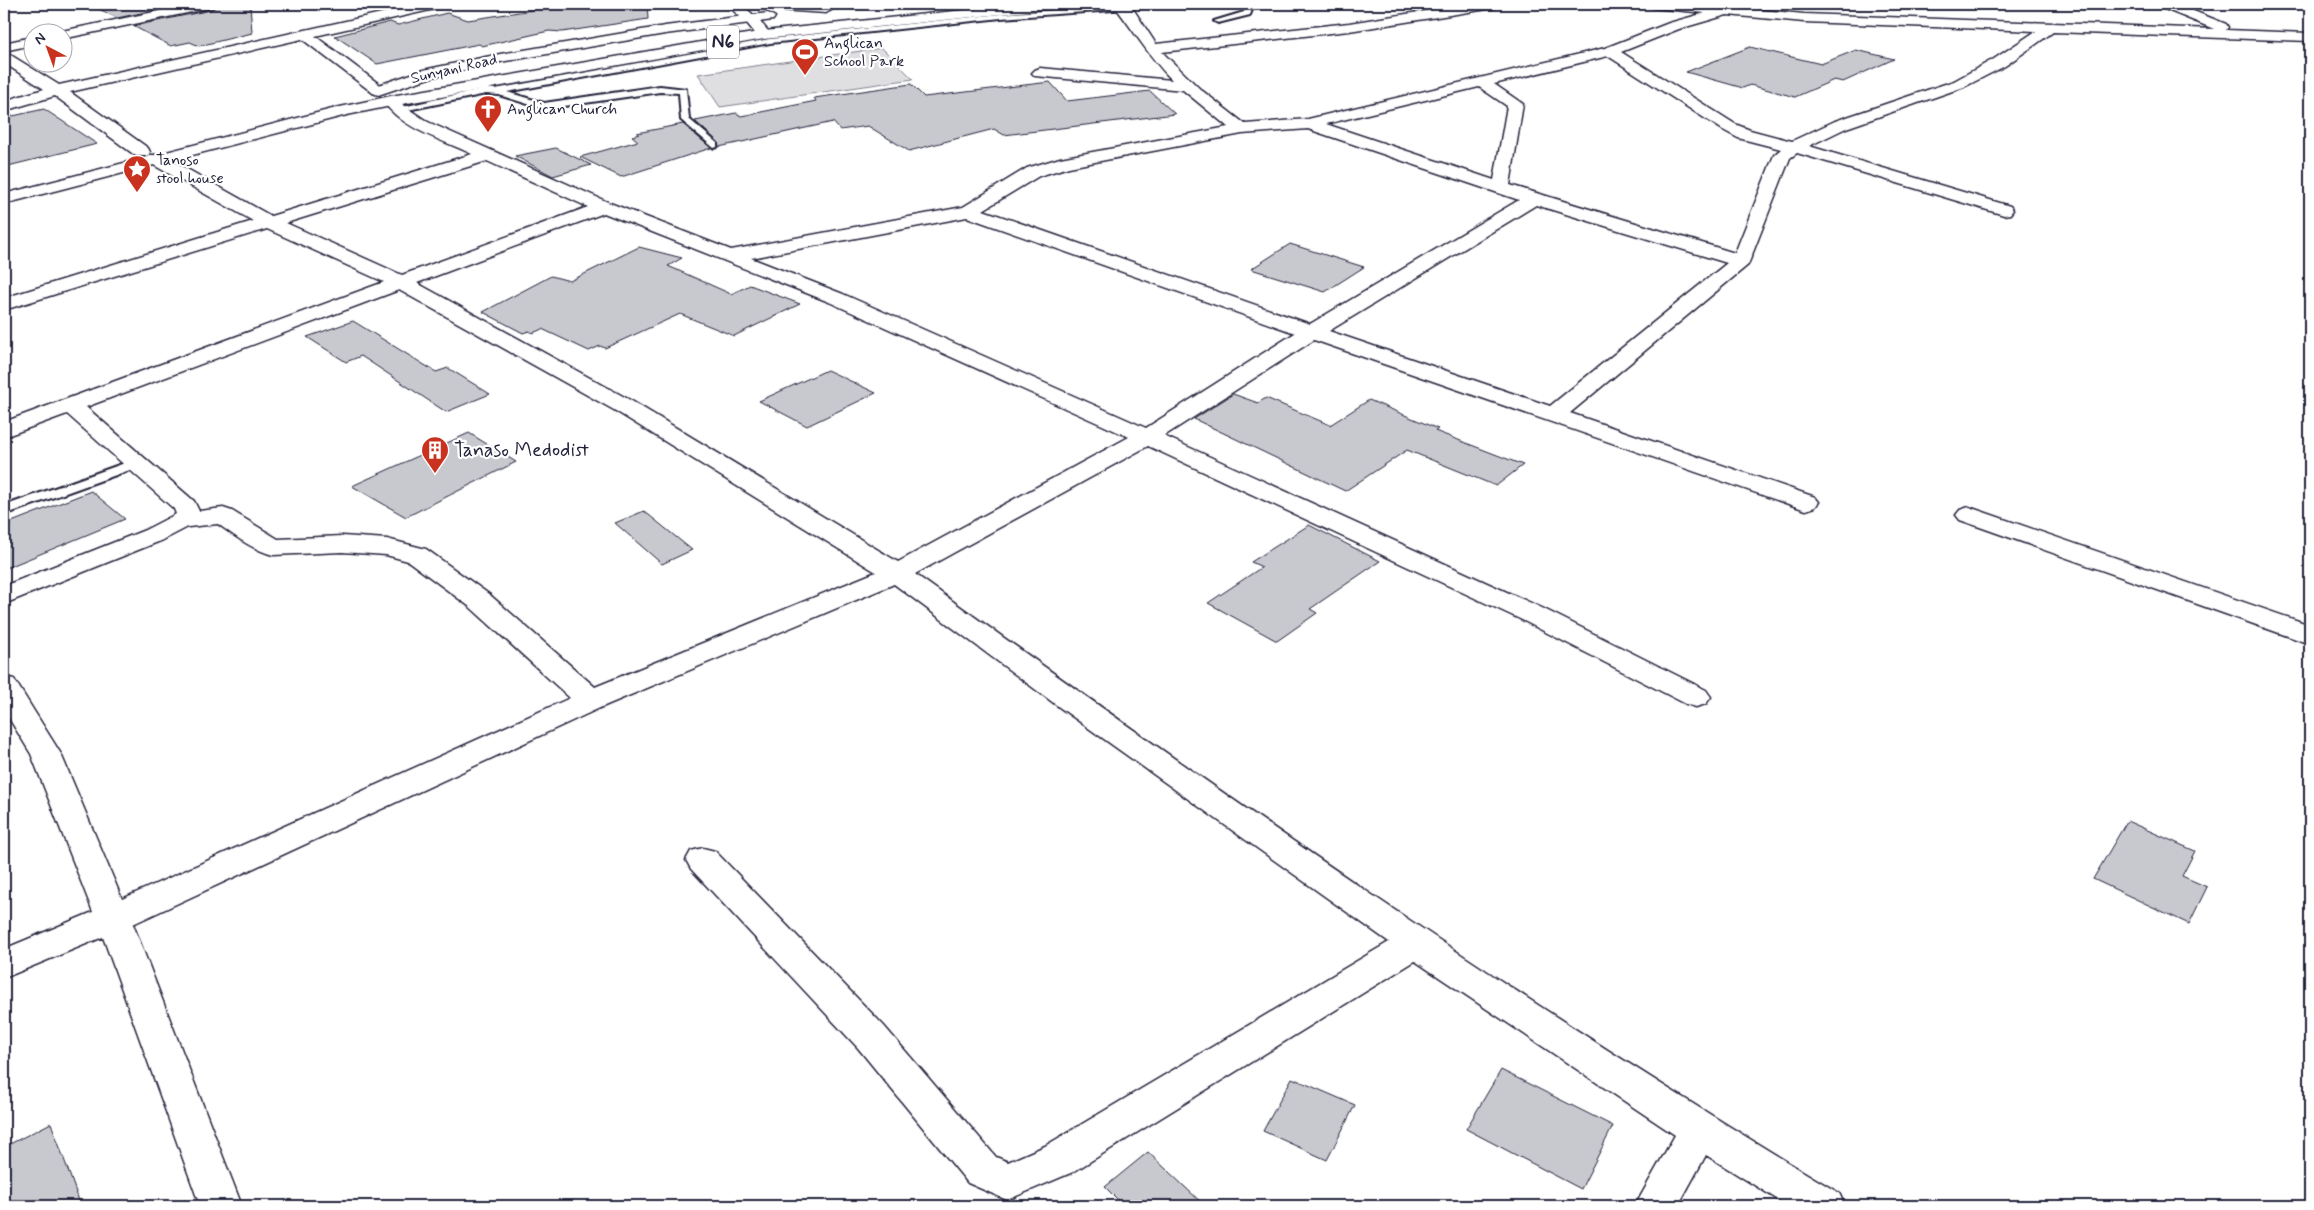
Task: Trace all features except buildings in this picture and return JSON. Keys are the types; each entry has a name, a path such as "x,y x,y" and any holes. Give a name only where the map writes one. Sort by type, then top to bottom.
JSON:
{"street":[{"path":"72,33 211,4"},
{"path":"4,106 57,90 439,4"},
{"name":"Sunyani Road","path":"4,187 149,156 389,100 428,72 665,30 831,9 750,4"},
{"name":"N6","path":"389,100 764,35 1058,4"},
{"path":"1152,50 1349,27 1494,4"},
{"path":"1652,4 1696,6 1726,11 1813,18 2310,37"},
{"path":"1652,4 1674,26"},
{"path":"2165,4 2237,34"},
{"path":"1123,5 1152,50 1206,103 1242,129"},
{"path":"665,30 723,6 751,19 764,35"},
{"path":"729,256 968,211 1033,172 1066,162 1242,129 1308,124 1610,51 1674,26 1726,11"},
{"path":"1553,415 1741,261 1783,155 1794,147 1833,129 1947,89 2011,56 2049,28"},
{"path":"305,35 422,125 604,207 836,298 1147,436 1532,614 1696,696"},
{"path":"4,47 22,43"},
{"path":"1610,51 1729,127 1744,134 1794,147 2004,210"},
{"path":"4,57 57,90 149,156 268,222 400,282 622,405 896,574 1070,700 1416,943 1699,1130 1824,1206"},
{"path":"1040,73 1187,86"},
{"path":"1483,83 1515,104 1501,188"},
{"path":"1308,124 1534,199 1741,261"},
{"path":"4,304 487,155"},
{"name":"Sunyani Road","path":"4,198 149,156"},
{"path":"4,964 113,918 590,700 896,574 1147,436 1312,332 1534,199"},
{"path":"4,430 604,207"},
{"path":"968,211 1806,502"},
{"path":"71,406 185,506 190,519"},
{"path":"1969,515 2310,635"},
{"path":"4,596 154,535 180,521 223,516 249,534 273,546 351,545 388,547 417,555 480,600 590,700"},
{"path":"4,686 46,754 113,918 221,1206"},
{"path":"703,860 871,1038 982,1170 1007,1182 1059,1158 1416,943"},
{"path":"1656,1206 1699,1130"}],"lane":[{"path":"1218,21 1247,13 1250,4"},
{"path":"389,100 497,90 770,41 1123,5"},
{"path":"497,90 531,105 544,106 660,89 683,91 686,120 714,145"},
{"path":"4,511 136,463"}],"path":[{"path":"4,145 8,148"}],"shaded area":[{"name":"Anglican School Park","path":"882,48 913,79 720,107 698,74"}],"place":[{"name":"Anglican School Park","path":"805,76"},
{"name":"Anglican Church","path":"488,133"},
{"name":"Tanoso stool house","path":"137,193"},
{"name":"Tanaso Medodist","path":"435,474"}]}
